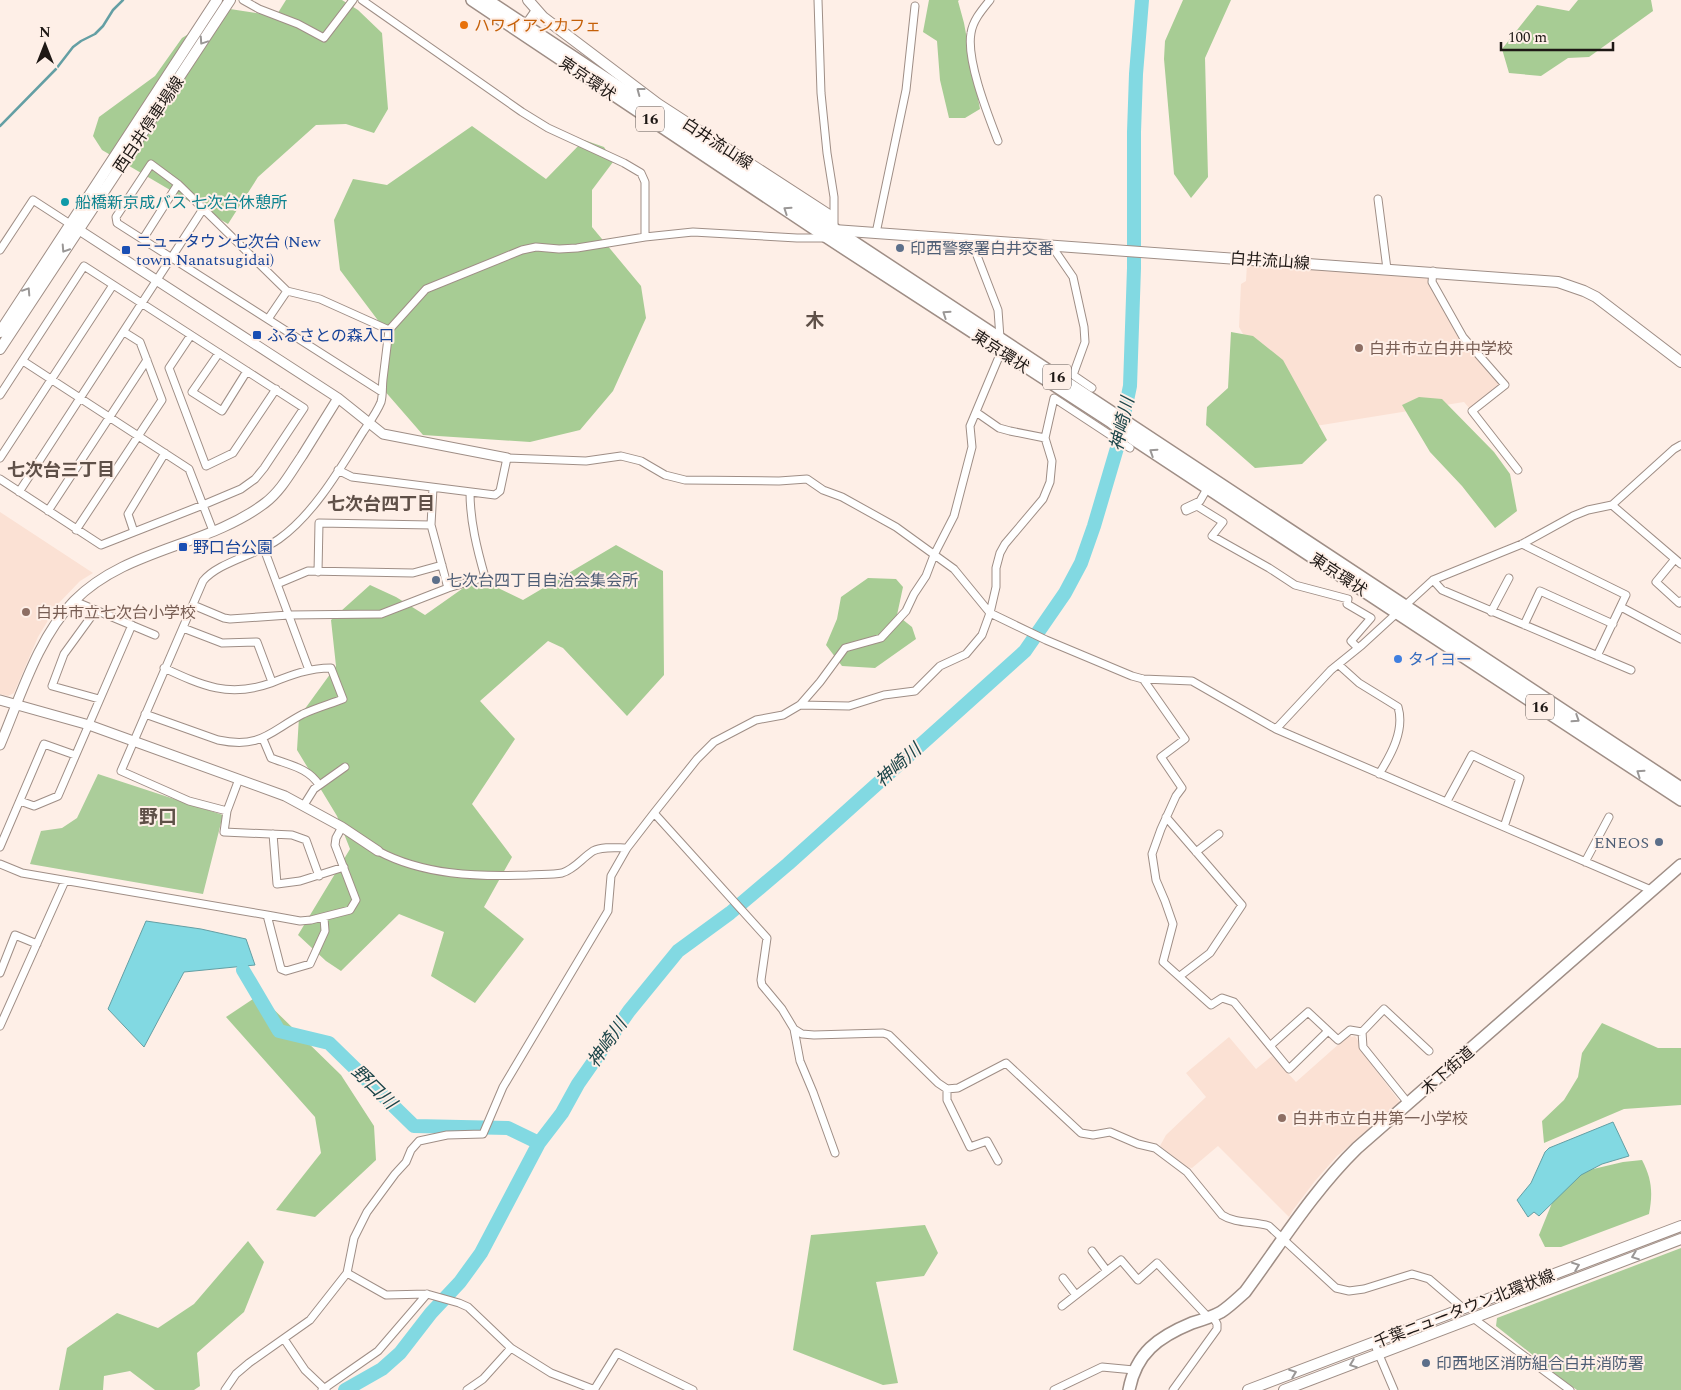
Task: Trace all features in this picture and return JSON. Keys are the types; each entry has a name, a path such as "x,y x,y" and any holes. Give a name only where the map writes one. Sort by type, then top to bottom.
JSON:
{"main road":[{"name":"西白井停車場線","path":"0,349 74,227 217,0"},
{"name":"西白井停車場線","path":"0,332 230,0"},
{"name":"東京環状","path":"472,0 524,29"},
{"name":"東京環状","path":"487,0 524,29 831,234 1001,352 1112,418"},
{"name":"白井流山線","path":"528,0 536,11 658,104 829,215 831,234 876,233 1543,279 1573,286 1596,297 1681,362"},
{"name":"東京環状","path":"831,234 1000,339 1112,418 1133,439 1401,609 1681,800"},
{"name":"東京環状","path":"1133,439 1681,788"},
{"name":"木下街道","path":"1128,1390 1134,1370 1146,1352 1163,1337 1231,1305 1245,1292 1341,1164 1408,1103 1681,865"},
{"name":"千葉ニュータウン北環状線","path":"1248,1390 1681,1226"},
{"name":"千葉ニュータウン北環状線","path":"1284,1390 1300,1387 1379,1354 1681,1239"}],"street":[{"path":"243,0 278,18 298,24 324,38 353,0"},
{"path":"362,0 522,112 548,128 624,163 641,174 645,182 645,237"},
{"path":"227,811 189,801 121,770 203,581 209,574 264,549 300,522 338,470 380,402 389,330 426,289 522,250 536,247 577,248 645,237 693,232 797,238 831,234 834,197 821,93 818,0"},
{"path":"990,0 980,12 973,25 970,34 971,52 986,109 998,141"},
{"path":"876,233 906,90 915,6"},
{"path":"524,29 536,11"},
{"path":"382,392 117,223 116,217 150,164 178,184 287,290 320,299 389,330"},
{"path":"143,239 178,184"},
{"path":"1378,199 1388,269"},
{"path":"0,250 33,200 338,398 383,434 507,458 586,461 621,456 641,461 665,474 685,480 779,481 807,479 823,490 842,497 896,527 954,570 990,613 1024,630 1143,680 1192,681 1276,729 1651,890"},
{"path":"19,492 203,209"},
{"path":"225,1390 236,1374 248,1363 310,1320 348,1273 354,1238 367,1212 406,1162 411,1150 419,1141 447,1135 483,1134 502,1087 608,911 611,876 627,848 697,759 714,742 756,720 783,715 800,705 845,648 881,638 906,611 926,576 934,555 954,516 969,465 972,446 970,426 1001,352 998,310 971,240"},
{"path":"1051,245 1072,277 1084,327 1085,342 1073,375 1092,388"},
{"path":"0,396 84,266 304,408 271,459 255,479 241,489 101,545 0,480"},
{"path":"1433,272 1432,282 1462,337 1505,385 1472,411 1518,470"},
{"path":"0,458 113,284"},
{"path":"268,319 287,290"},
{"path":"76,530 162,400 140,342 124,332"},
{"path":"191,335 169,368 206,466 233,452 239,446 276,389"},
{"path":"219,353 192,392 222,412 247,371"},
{"path":"48,511 146,360"},
{"path":"23,361 189,468 213,531"},
{"path":"0,745 44,643 62,614 74,601 89,587 116,570 243,518 266,502 288,478 338,398"},
{"path":"800,705 848,706 884,695 915,691 940,666 966,654 982,634 990,613 996,587 996,568 1000,553 1005,544 1043,499 1050,482 1052,461 1045,438 1054,398 1109,434 1133,439"},
{"path":"976,412 999,428 1045,438"},
{"path":"1276,729 1331,670 1339,665 1433,580 1522,544 1573,516 1588,510 1612,505 1674,449 1681,445"},
{"path":"134,532 128,514 165,453"},
{"path":"338,470 352,477 496,495 500,492 507,458"},
{"path":"433,488 431,525 448,588"},
{"path":"1208,488 1200,501 1184,508 1186,511 1197,506 1224,522 1212,536 1295,585 1348,599 1347,604 1371,618 1351,641 1358,648"},
{"path":"193,605 230,619 289,615 380,614 448,588 485,577 475,538 470,508 470,492"},
{"path":"1612,505 1678,562 1656,582 1679,603 1681,601"},
{"path":"318,572 319,523 431,525"},
{"path":"1522,544 1626,596 1597,656"},
{"path":"264,549 308,670"},
{"path":"277,584 308,572 413,573 442,565"},
{"path":"1491,612 1509,578"},
{"path":"1433,580 1442,590 1631,670"},
{"path":"1524,625 1540,591 1613,624"},
{"path":"74,601 155,635"},
{"path":"1621,607 1681,639"},
{"path":"96,610 64,654 52,686 99,699"},
{"path":"20,801 34,806 58,796 132,625"},
{"path":"183,628 222,643 257,642 272,682"},
{"path":"1339,665 1359,683 1398,706 1401,715 1395,745 1379,774"},
{"path":"145,714 218,740 230,743 244,742 263,739 305,714 343,699 331,668 291,674 272,682 243,690 218,689 198,684 164,668"},
{"path":"1143,680 1185,739 1161,757 1182,788 1166,817 1152,854 1156,880 1173,924 1163,962 1211,1005 1222,998 1234,1002 1289,1069 1328,1031"},
{"path":"0,700 89,725 285,796 304,805 389,856 420,867 472,875 508,876 560,873 572,869 594,850 627,848"},
{"path":"263,739 271,758 309,772 319,785"},
{"path":"0,847 44,744 75,756"},
{"path":"1447,801 1472,755 1520,778 1504,827"},
{"path":"304,805 309,794 345,768"},
{"path":"239,779 227,811 224,832 292,835 306,840 319,876"},
{"path":"654,813 767,938 761,976 762,986 782,1009 794,1029 800,1061 814,1092 835,1154"},
{"path":"1166,817 1242,905 1210,953 1180,976"},
{"path":"1584,862 1609,817"},
{"path":"0,864 22,873 300,921 324,918 350,910 356,900 335,845 336,838 342,827"},
{"path":"273,834 277,884 300,881 344,867"},
{"path":"1196,852 1219,834"},
{"path":"0,1026 65,881"},
{"path":"267,915 281,969 286,971 310,964 325,931 324,918"},
{"path":"0,973 15,935 37,944"},
{"path":"1408,1103 1363,1047 1362,1032 1384,1009 1429,1051"},
{"path":"1270,1046 1308,1012 1338,1040 1350,1030 1362,1032"},
{"path":"794,1029 808,1035 882,1033 889,1035 938,1083 947,1089 958,1088 1006,1064 1081,1133 1093,1135 1110,1132 1138,1144 1155,1148 1187,1172 1222,1215 1229,1219 1257,1222 1269,1226 1336,1288 1349,1291 1364,1289 1412,1274 1429,1279 1464,1309"},
{"path":"947,1089 947,1100 970,1148 988,1141 998,1162"},
{"path":"1092,1251 1107,1271"},
{"path":"1062,1306 1121,1260 1138,1280 1157,1262 1217,1324 1217,1329 1173,1390"},
{"path":"348,1273 386,1295 427,1294 459,1302 511,1348 550,1373 595,1390 617,1353 694,1390"},
{"path":"1063,1278 1076,1295"},
{"path":"284,1339 306,1370 324,1389 378,1351 427,1294"},
{"path":"1473,1318 1570,1390"},
{"path":"1374,1343 1394,1390"},
{"path":"468,1390 483,1379 511,1348"},
{"path":"1054,1390 1102,1367 1134,1370"}],"shaded area":[{"name":"白井市立白井中学校","path":"1247,264 1429,276 1429,282 1457,335 1502,385 1470,409 1464,402 1297,429 1239,327 1241,284 1246,281"},
{"name":"白井市立七次台小学校","path":"0,512 93,573 80,581 58,604 38,637 14,693 8,696 0,694"},
{"name":"白井市立白井第一小学校","path":"1349,1035 1355,1036 1359,1042 1359,1048 1400,1102 1337,1156 1315,1181 1289,1217 1218,1146 1192,1168 1187,1167 1160,1146 1166,1135 1206,1097 1186,1073 1229,1037 1256,1069 1272,1056 1296,1082"}],"green space":[{"path":"286,0 342,0 358,10 382,33 388,109 374,133 346,124 316,125 258,177 228,224 102,150 93,136 99,117 155,76 182,38 230,9 276,16"},
{"path":"929,0 959,0 980,109 965,118 949,118 940,80 937,41 923,32"},
{"path":"1183,0 1231,0 1205,58 1208,177 1191,198 1174,174 1164,59 1165,41"},
{"path":"1578,0 1651,0 1653,11 1589,57 1568,58 1541,76 1509,73 1502,49 1537,5 1569,11"},
{"path":"472,126 546,179 584,140 604,147 613,162 592,190 592,227 641,286 646,318 613,391 580,430 530,442 423,435 383,389 389,335 340,270 334,220 353,179 387,185"},
{"path":"1231,332 1253,336 1283,360 1327,440 1302,464 1255,468 1206,425 1207,407 1228,388"},
{"path":"1419,397 1442,399 1494,452 1510,474 1517,511 1495,528 1462,486 1430,452 1402,405"},
{"path":"616,545 663,571 664,675 627,716 563,648 548,641 480,701 515,739 472,804 512,857 484,907 524,939 475,1003 431,976 444,932 399,914 341,971 326,961 298,935 350,849 337,816 297,750 299,717 336,666 331,620 370,585 396,597 425,615 469,584 492,585 523,600"},
{"path":"868,578 896,579 903,587 897,615 912,627 916,639 875,668 842,666 826,645 837,619 841,597"},
{"path":"98,774 223,815 203,894 30,864 41,831 62,828 77,818"},
{"path":"259,995 341,1075 374,1126 376,1160 315,1217 276,1210 321,1153 315,1117 226,1017"},
{"path":"1602,1023 1658,1048 1681,1048 1681,1105 1624,1109 1544,1143 1542,1121 1564,1100 1578,1077 1582,1053"},
{"path":"1642,1160 1651,1186 1649,1214 1561,1247 1545,1247 1539,1235 1552,1203 1572,1174 1623,1162"},
{"path":"925,1225 938,1253 924,1276 876,1282 898,1383 883,1385 793,1350 811,1235"},
{"path":"248,1241 264,1262 244,1312 197,1353 200,1386 194,1390 155,1390 130,1371 104,1376 103,1390 59,1390 67,1348 117,1313 158,1328 194,1304"},
{"path":"1681,1248 1681,1390 1577,1390 1533,1359 1534,1356 1496,1326 1497,1318"}],"water":[{"path":"146,921 201,929 246,939 255,965 184,972 144,1047 108,1009"},
{"path":"1613,1122 1629,1156 1602,1164 1581,1175 1539,1216 1534,1212 1528,1217 1517,1200 1531,1183 1545,1152 1549,1148"}],"waterway":[{"path":"0,126 56,69 73,47 95,34 103,26 113,10 123,0"},
{"name":"神崎川","path":"345,1390 382,1369 400,1353 431,1313 460,1282 481,1253 539,1143 562,1113 578,1084 629,1011 678,951 730,913 788,864 1025,651 1065,593 1081,563 1094,526 1117,448 1130,386 1134,268 1134,132 1136,74 1142,0"},
{"name":"野口川","path":"243,970 279,1031 329,1043 414,1126 508,1128 539,1143"}],"place":[{"name":"ハワイアンカフェ","path":"464,25"},
{"name":"船橋新京成バス 七次台休憩所","path":"65,202"},
{"name":"印西警察署白井交番","path":"900,248"},
{"name":"ニュータウン七次台 (New town Nanatsugidai)","path":"126,250"},
{"name":"ふるさとの森入口","path":"257,335"},
{"name":"白井市立白井中学校","path":"1359,348"},
{"name":"野口台公園","path":"183,547"},
{"name":"七次台四丁目自治会集会所","path":"436,580"},
{"name":"白井市立七次台小学校","path":"26,612"},
{"name":"タイヨー","path":"1398,659"},
{"name":"ENEOS","path":"1659,842"},
{"name":"白井市立白井第一小学校","path":"1282,1118"},
{"name":"印西地区消防組合白井消防署","path":"1426,1363"}],"district":[{"name":"木","path":"815,320"},
{"name":"七次台三丁目","path":"61,470"},
{"name":"七次台四丁目","path":"381,504"},
{"name":"野口","path":"158,816"}]}
